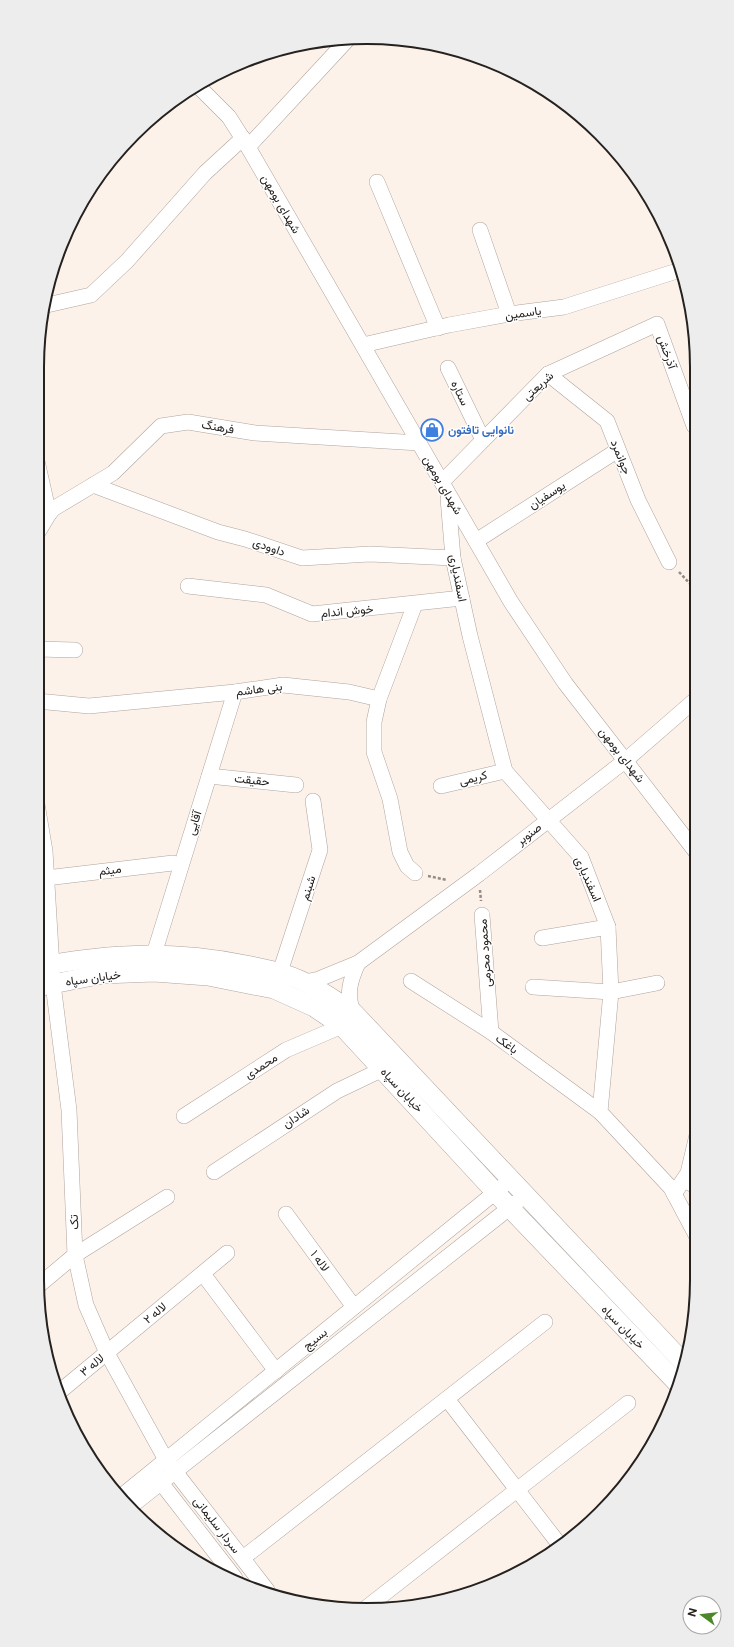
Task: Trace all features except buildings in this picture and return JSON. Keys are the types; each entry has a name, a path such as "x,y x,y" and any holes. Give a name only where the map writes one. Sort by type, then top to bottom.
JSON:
{"main road":[{"name":"خیابان سپاه","path":"45,966 100,956 154,954 210,958 280,972 305,982 348,1019 525,1195 680,1359"},
{"name":"خیابان سپاه","path":"45,986 102,974 154,972 208,976 274,990 314,1008 348,1019 383,1069 510,1208 674,1380"}],"street":[{"path":"50,304 91,294 127,261 205,173 246,142 342,45"},
{"name":"شهدای بومهن","path":"202,90 229,117 246,142 511,602 565,683 690,844"},
{"path":"377,182 438,328"},
{"path":"480,230 510,314"},
{"name":"یاسمین","path":"363,345 510,314 564,308 676,271"},
{"name":"شریعتی","path":"445,488 483,440 548,374 657,324"},
{"name":"آذرخش","path":"657,324 690,415"},
{"name":"ستاره","path":"448,368 483,440"},
{"name":"جوانمرد","path":"548,374 607,421 638,500 669,562"},
{"name":"فرهنگ","path":"49,514 52,509 113,473 161,426 188,422 255,433 419,443"},
{"name":"یوسفیان","path":"476,541 618,450"},
{"name":"داوودی","path":"93,485 218,532 245,539 302,558 370,554 453,558"},
{"name":"اسفندیاری","path":"445,488 453,558 505,771 581,857 608,927 611,992 600,1112"},
{"path":"44,492 49,514 44,522"},
{"name":"خوش اندام","path":"188,586 266,595 312,614 462,598"},
{"path":"415,604 379,699 374,722 374,752 390,799 400,852 407,866 416,873"},
{"path":"44,649 75,650"},
{"name":"بنی هاشم","path":"44,702 89,706 235,692 282,685 349,692 379,699"},
{"name":"آقایی","path":"154,954 235,692"},
{"name":"صنوبر","path":"305,982 319,979 358,963 479,874 626,760 690,704"},
{"name":"کریمی","path":"442,786 505,771"},
{"name":"حقیقت","path":"209,776 296,785"},
{"name":"شبنم","path":"280,972 320,850 313,801"},
{"name":"میثم","path":"46,878 173,863"},
{"name":"تک","path":"44,867 46,878 45,986 68,1110 74,1255 86,1305 108,1353 171,1466"},
{"name":"محمود محرمی","path":"482,915 491,1032"},
{"path":"542,938 608,927"},
{"path":"348,1019 350,1002 349,987 358,963"},
{"name":"باغک","path":"411,981 491,1032 600,1112"},
{"path":"533,987 611,992 657,983"},
{"name":"محمدی","path":"184,1116 286,1050 348,1019"},
{"name":"شادان","path":"214,1172 337,1090 383,1069"},
{"path":"600,1112 671,1188 690,1224"},
{"path":"674,1194 690,1183 688,1173 690,1165"},
{"name":"بسیج","path":"171,1466 276,1371 496,1192 509,1179"},
{"name":"بسیج","path":"125,1494 157,1477 525,1195"},
{"path":"44,1281 74,1255 167,1196"},
{"name":"لاله ۱","path":"286,1214 354,1307"},
{"name":"لاله ۲","path":"108,1353 227,1253"},
{"path":"203,1274 276,1371"},
{"path":"243,1558 545,1322"},
{"name":"لاله ۳","path":"63,1389 108,1353"},
{"path":"447,1399 557,1541"},
{"path":"373,1603 628,1403"},
{"name":"سردار سلیمانی","path":"171,1466 264,1586"},
{"name":"بسیج","path":"134,1503 157,1477"},
{"name":"سردار سلیمانی","path":"157,1477 227,1571"}],"path":[{"path":"669,562 690,584"},
{"path":"416,873 465,884"},
{"name":"محمود محرمی","path":"479,874 482,915"}],"place":[{"name":"نانوایی تافتون","path":"432,430"}]}
